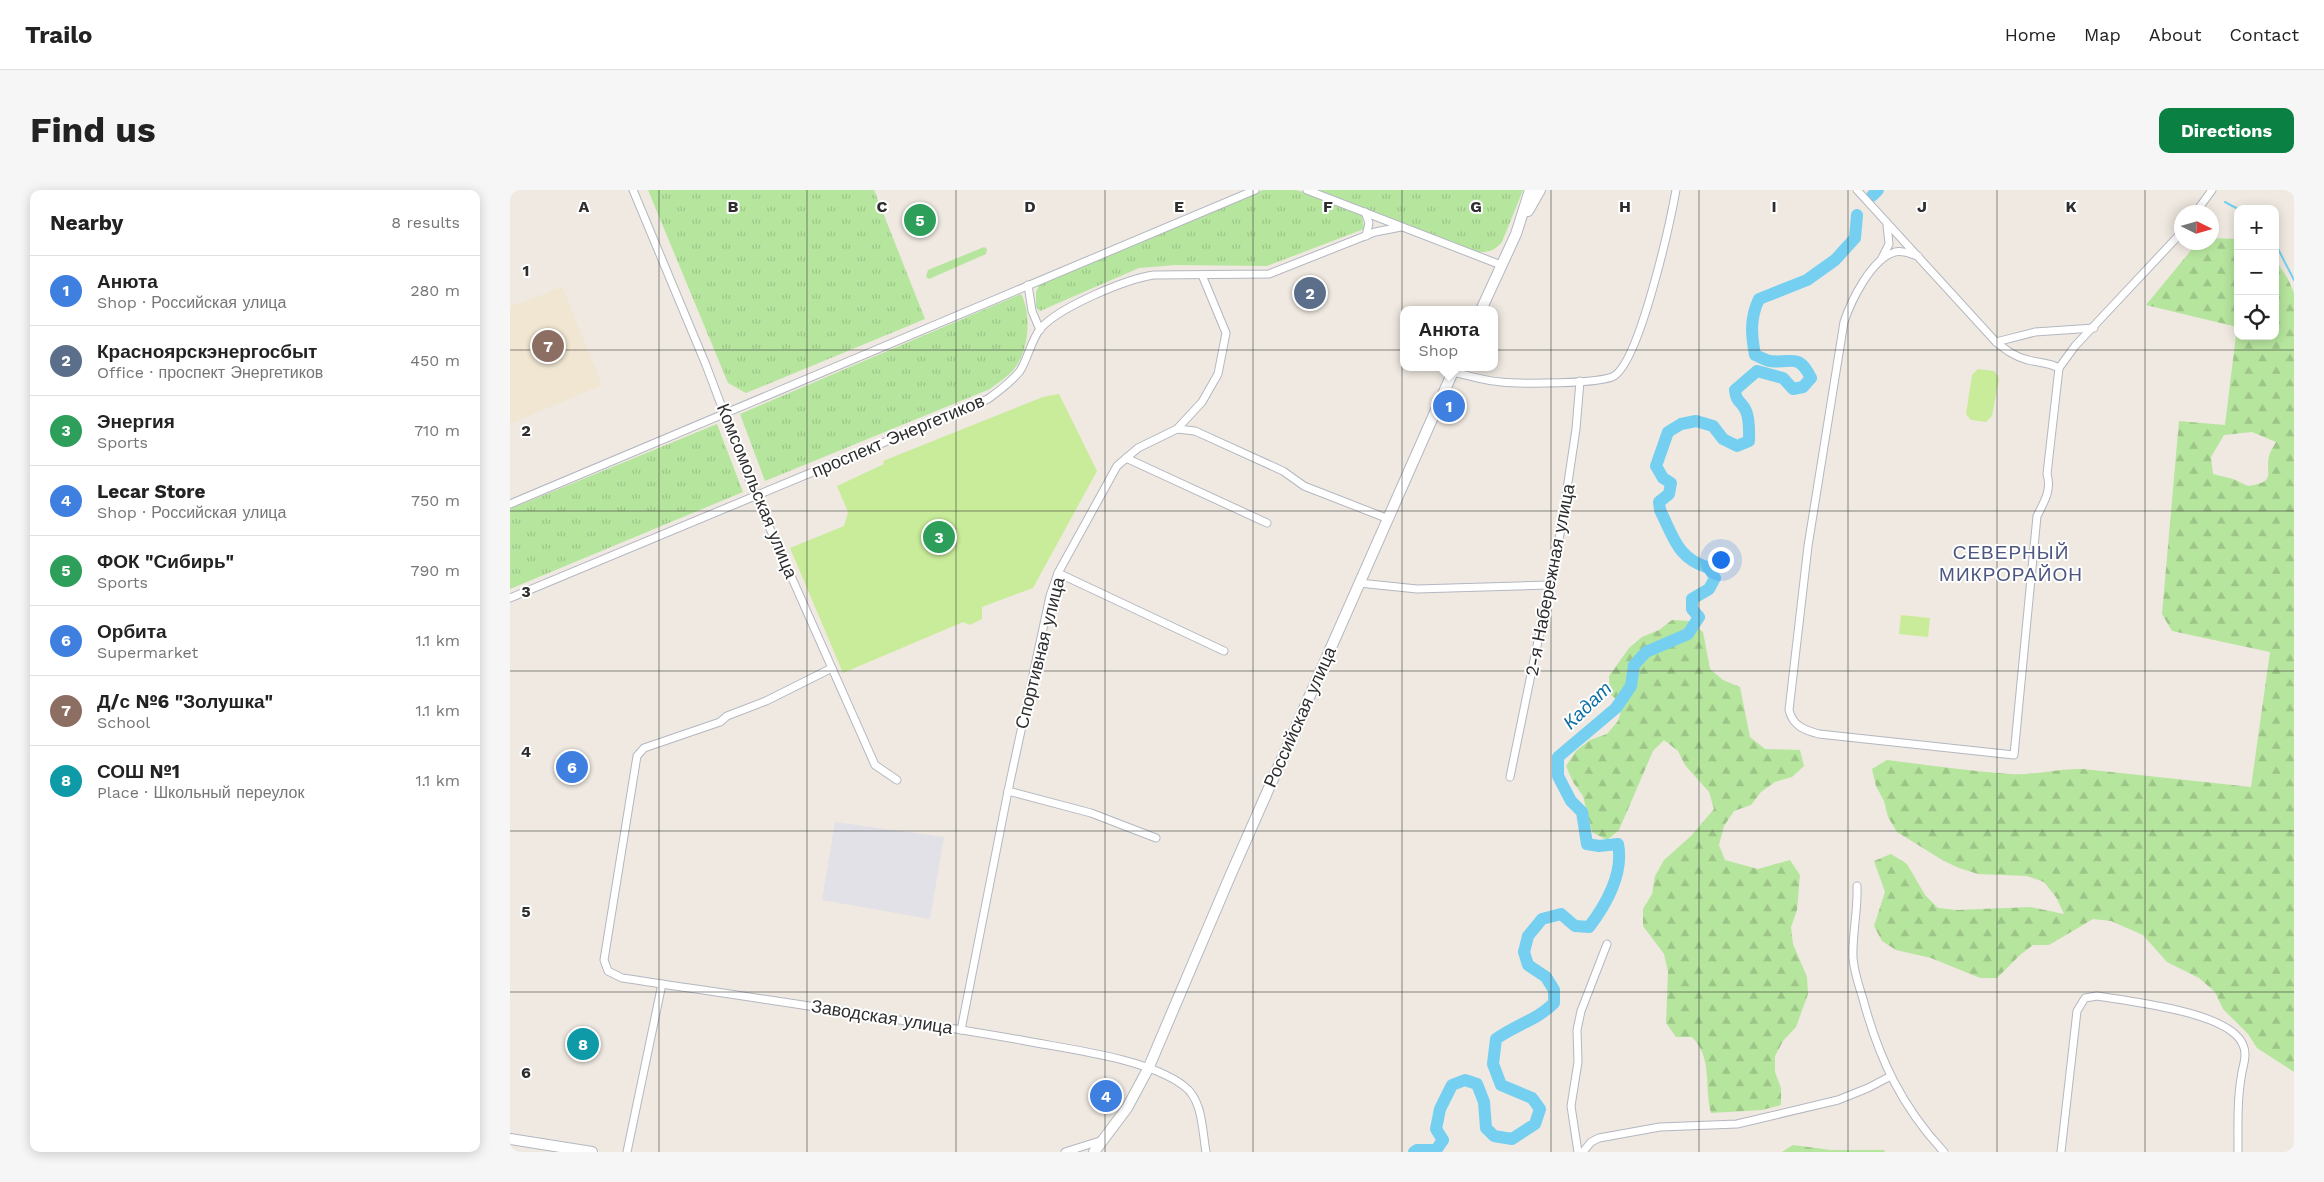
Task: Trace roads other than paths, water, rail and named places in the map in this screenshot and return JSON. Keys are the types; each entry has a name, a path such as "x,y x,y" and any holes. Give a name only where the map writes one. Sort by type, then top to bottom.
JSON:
{"street":[{"name":"Комсомольская улица","path":"633,190 725,413 755,495 875,765 897,780"},
{"path":"510,504 1255,190"},
{"path":"1307,190 1501,265"},
{"path":"1516,234 1530,190"},
{"path":"1483,306 1516,234 1540,190"},
{"path":"1458,371 1500,382 1580,381 1614,376 1622,368 1629,355 1654,284 1676,190"},
{"path":"1857,190 1996,342 2013,355 2051,364 2058,368"},
{"path":"2201,205 2212,190"},
{"path":"1364,212 1370,223 1366,236"},
{"path":"1886,223 1889,244 1882,258 1851,301 1838,351 1808,546 1788,710 1791,719 1796,725 1819,734 2014,755 2037,516 2047,496 2050,483 2047,474 2058,368 2075,346 2094,328 2174,241"},
{"name":"проспект Энергетиков","path":"510,598 988,399 1007,384 1020,370 1040,330 1057,314 1076,304 1142,277 1269,274 1366,236 1401,226"},
{"path":"1882,258 1896,252 1918,256"},
{"path":"1177,429 1202,402 1218,374 1226,334 1202,275"},
{"path":"1028,285 1032,311 1040,330"},
{"path":"1996,342 2035,332 2094,328"},
{"name":"Российская улица","path":"1094,1152 1127,1108 1148,1069 1386,518 1454,371"},
{"name":"2-я Набережная улица","path":"1510,777 1518,731 1529,690 1571,467 1580,381"},
{"path":"1177,429 1195,431 1283,471 1304,486 1386,518"},
{"name":"Спортивная улица","path":"961,1030 1008,790 1050,596 1058,573 1111,475 1138,448 1177,429"},
{"path":"1126,458 1267,522"},
{"path":"1058,573 1224,651"},
{"path":"1359,582 1417,588 1548,585"},
{"name":"Заводская улица","path":"832,668 766,701 727,716 720,722 644,748 637,756 604,960 608,971 613,975 662,984 961,1030 1101,1055 1148,1069"},
{"path":"1008,790 1091,813 1156,838"},
{"path":"1857,886 1858,919 1853,960 1871,1030 1889,1077 1909,1108 1944,1152"},
{"path":"1578,1152 1571,1106 1578,1062 1577,1030 1581,1011 1607,944"},
{"path":"627,1152 662,984"},
{"path":"2061,1152 2077,1011 2085,998 2097,996 2189,1012 2206,1018 2231,1032 2244,1045 2244,1063 2237,1097 2238,1152"},
{"path":"1148,1069 1183,1085 1195,1098 1206,1152"},
{"path":"1583,1152 1591,1142 1599,1138 1660,1127 1737,1124 1838,1100 1889,1077"},
{"path":"510,1139 592,1152"},
{"path":"1065,1152 1104,1140"}],"waterway":[{"name":"Кадат","path":"1872,196 1878,190"},
{"path":"2225,202 2234,207"},
{"name":"Кадат","path":"1414,1152 1417,1150 1436,1150 1443,1140 1436,1129 1440,1109 1452,1085 1465,1080 1477,1084 1484,1102 1486,1128 1494,1136 1512,1139 1535,1124 1540,1109 1532,1098 1501,1085 1493,1064 1496,1039 1540,1014 1554,1003 1554,990 1546,977 1528,965 1524,952 1528,936 1542,919 1561,914 1575,926 1589,927 1602,909 1612,888 1616,877 1619,855 1618,844 1599,846 1587,844 1582,812 1571,801 1558,776 1558,757 1616,708 1631,686 1634,665 1646,652 1688,634 1699,617 1692,609 1692,599 1709,589 1715,578 1709,568 1698,564 1683,553 1673,538 1660,510 1659,502 1669,494 1671,483 1663,478 1656,466 1668,432 1681,424 1696,421 1713,426 1723,439 1737,446 1749,441 1749,426 1746,411 1738,400 1735,390 1757,371 1783,378 1793,389 1803,387 1811,378 1798,362 1770,361 1755,355 1752,333 1754,313 1759,299 1807,280 1835,260 1855,238 1857,215"},
{"path":"2279,250 2294,280"}],"place":[{"name":"ФОК \"Сибирь\"","path":"920,220"},
{"name":"Красноярскэнергосбыт","path":"1310,293"},
{"name":"Д/с №6 \"Золушка\"","path":"548,346"},
{"name":"Анюта","path":"1449,406"},
{"name":"Энергия","path":"939,537"},
{"name":"Орбита","path":"572,767"},
{"name":"СОШ №1","path":"583,1044"},
{"name":"Lecar Store","path":"1106,1096"}],"district":[{"name":"СЕВЕРНЫЙ МИКРОРАЙОН","path":"2011,563"}]}
